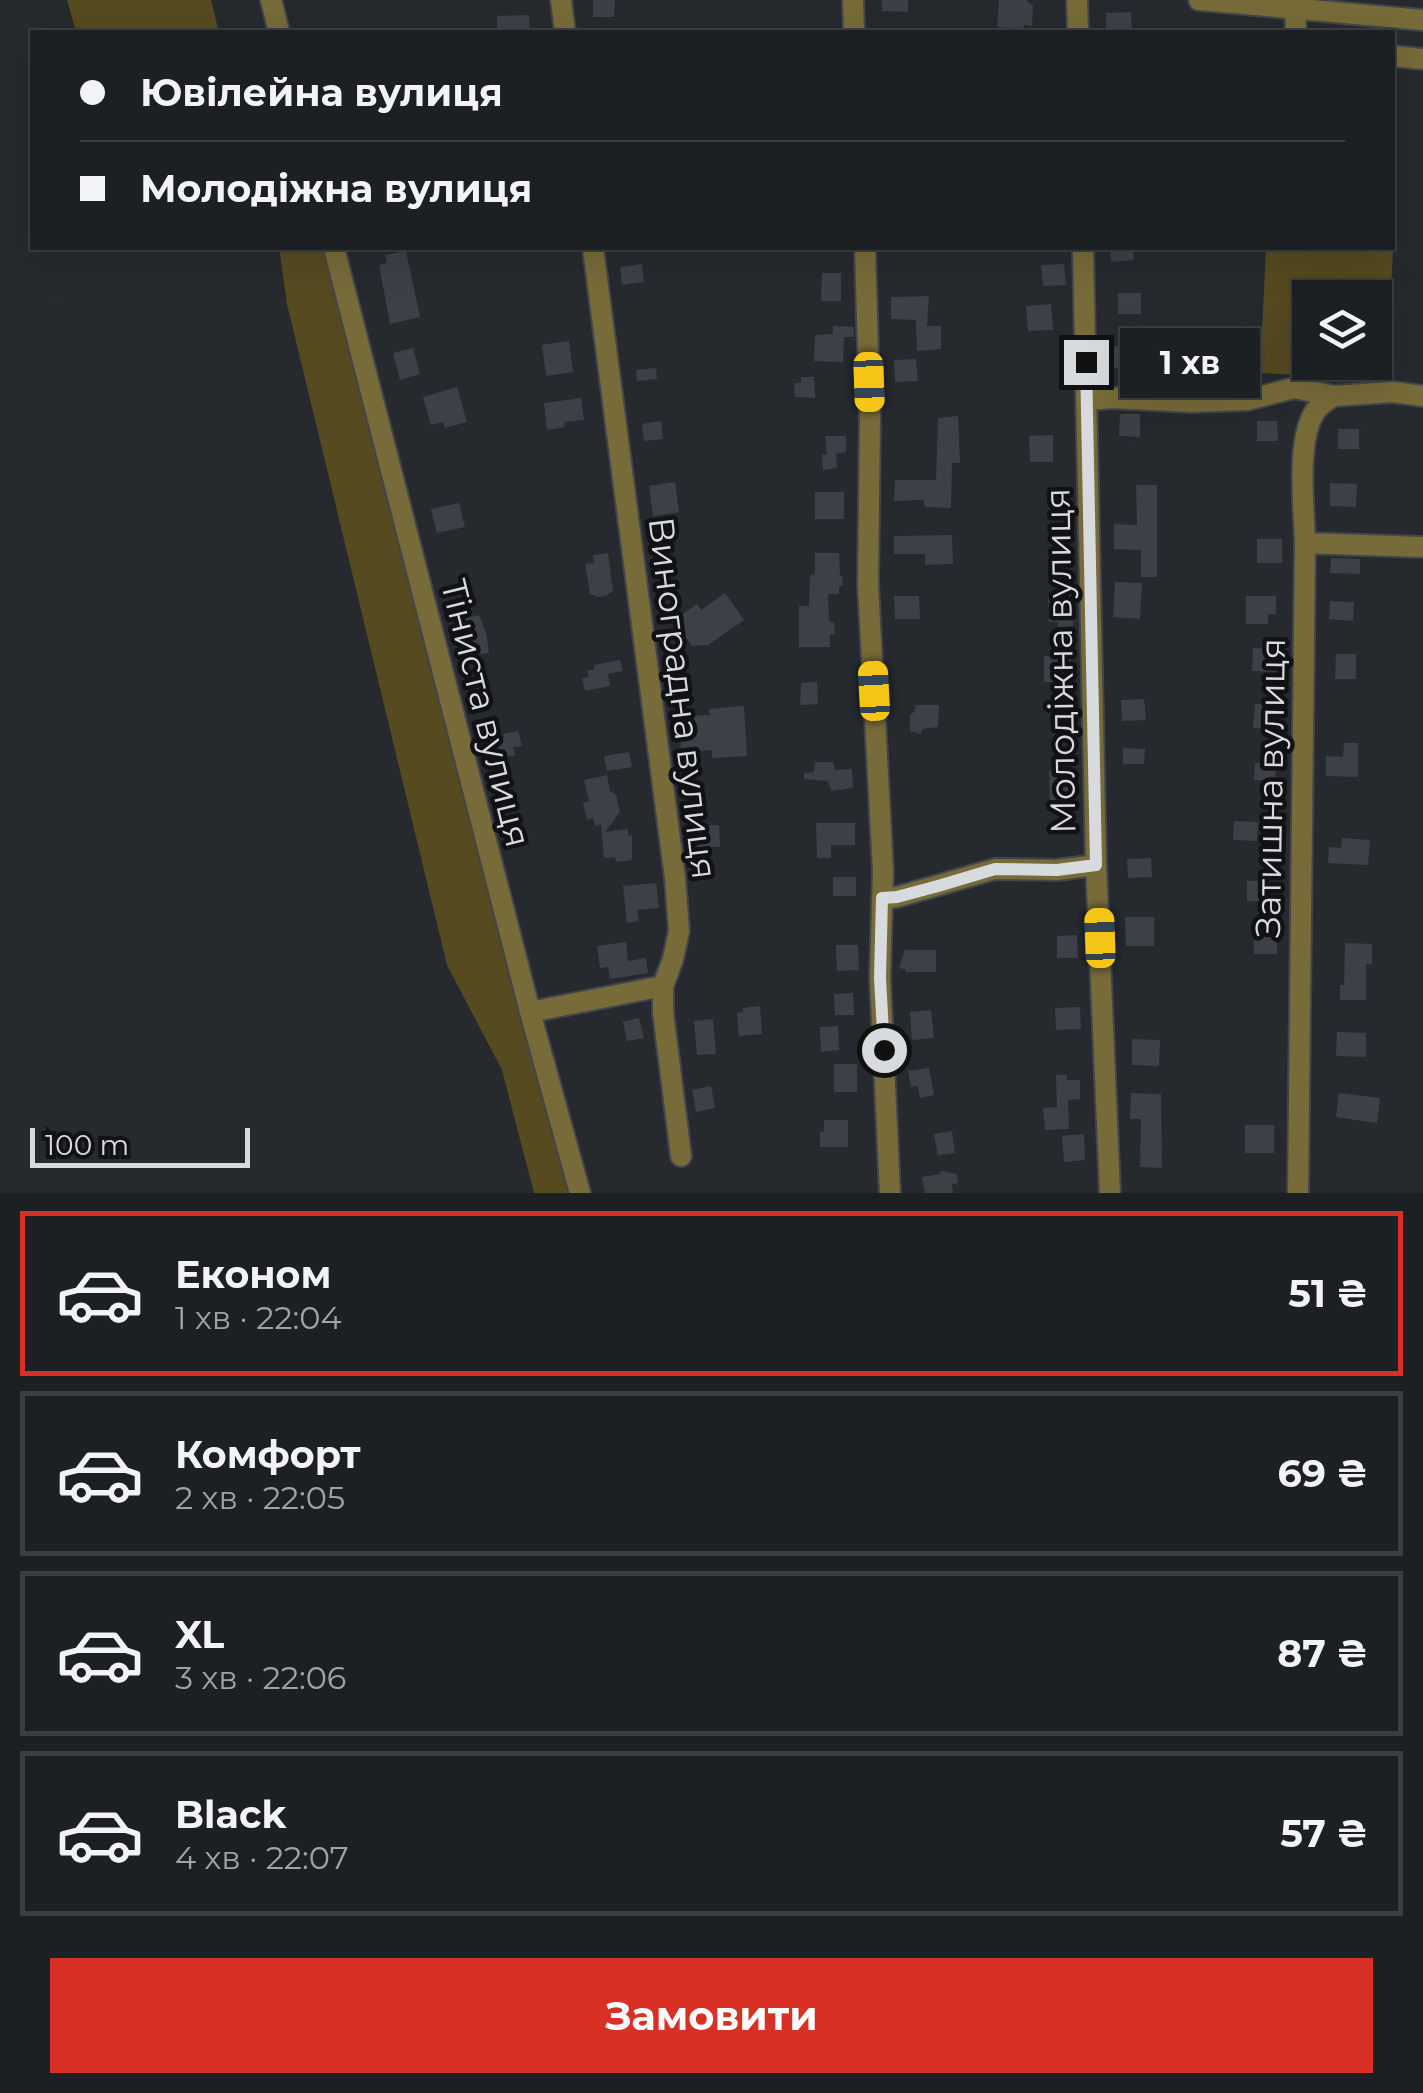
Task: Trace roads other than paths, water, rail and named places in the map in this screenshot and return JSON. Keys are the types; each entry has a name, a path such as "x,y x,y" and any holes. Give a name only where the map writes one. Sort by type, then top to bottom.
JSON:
{"street":[{"path":"270,0 278,30"},
{"path":"561,0 566,30"},
{"path":"853,0 854,30"},
{"path":"1078,0 1078,30"},
{"path":"1199,0 1259,2 1423,20"},
{"path":"1294,8 1296,30"},
{"path":"1395,56 1423,59"},
{"name":"Тіниста вулиця","path":"335,250 580,1193"},
{"name":"Виноградна вулиця","path":"593,250 674,878 678,931 674,960 663,986 663,1012 681,1156"},
{"path":"865,250 870,418 868,584 890,1193"},
{"name":"Молодіжна вулиця","path":"1084,250 1096,865 1110,1193"},
{"path":"1087,400 1247,400 1294,388 1334,396 1394,392 1423,396"},
{"path":"1301,389 1312,415 1334,396"},
{"name":"Затишна вулиця","path":"1298,1193 1303,473 1312,415"},
{"path":"1304,543 1423,547"},
{"path":"882,898 995,869 1057,870 1096,865"},
{"path":"530,1012 663,986"}]}
